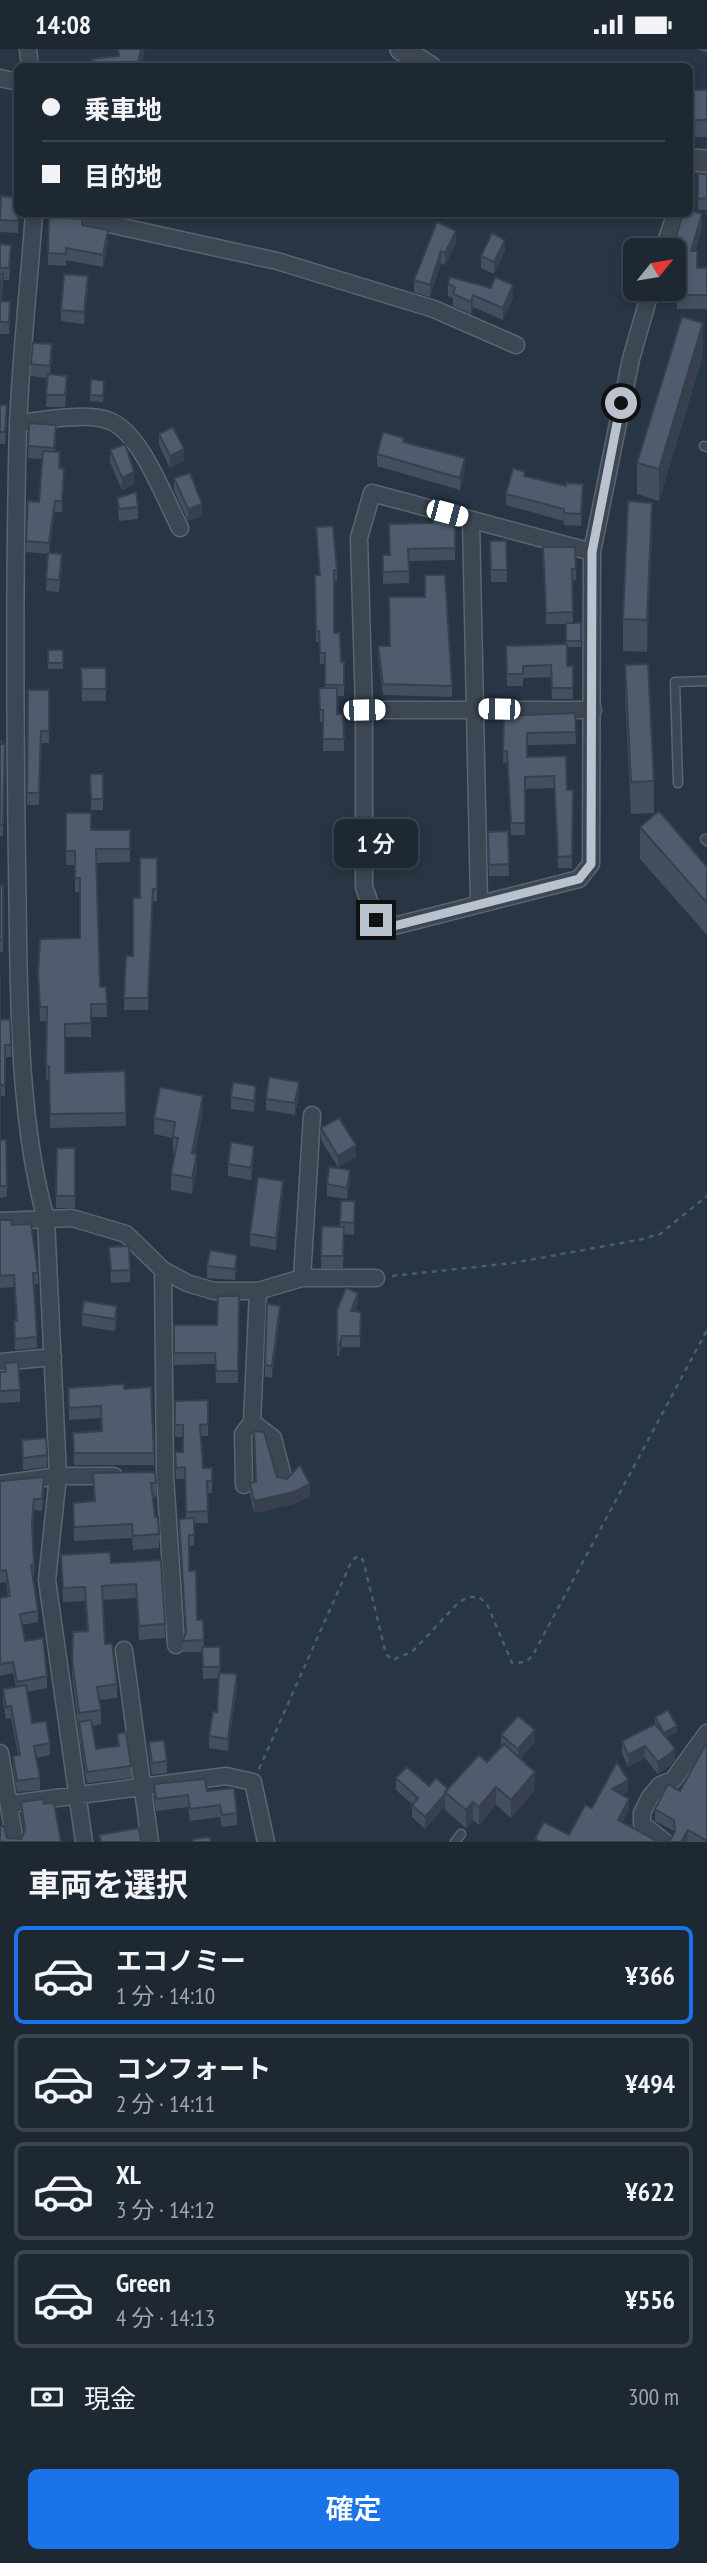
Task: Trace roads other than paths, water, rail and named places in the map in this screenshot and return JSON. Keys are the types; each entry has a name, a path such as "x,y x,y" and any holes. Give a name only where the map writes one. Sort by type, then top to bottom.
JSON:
{"street":[{"path":"401,49 424,63"},
{"path":"34,217 19,423 14,665 18,908 29,1117 36,1185 46,1219 58,1476 47,1580 84,1842"},
{"path":"76,217 277,261 435,310 516,345"},
{"path":"667,238 675,217"},
{"path":"592,552 372,493 359,538 364,710 364,887 376,920 390,927 478,902 579,879 591,864 592,552 628,371 648,301"},
{"path":"19,423 66,417 110,421 135,441 180,528"},
{"path":"471,520 478,902"},
{"path":"364,710 593,710"},
{"path":"302,1278 312,1115"},
{"path":"0,1221 72,1218 126,1234 163,1270 187,1283 214,1291 258,1291 302,1278 376,1278"},
{"path":"163,1270 158,1475 176,1646"},
{"path":"244,1485 243,1434 252,1422 258,1291"},
{"path":"0,1362 52,1357"},
{"path":"252,1422 273,1438 284,1481"},
{"path":"0,1484 58,1476 125,1475"},
{"path":"124,1650 150,1842"},
{"path":"665,1842 642,1824 642,1813 660,1785 673,1780 707,1733"},
{"path":"0,1753 15,1842"},
{"path":"10,1804 143,1789 226,1776 253,1782 266,1842"}],"lane":[{"path":"678,783 675,682 707,681"},
{"path":"456,1842 461,1834"}]}
